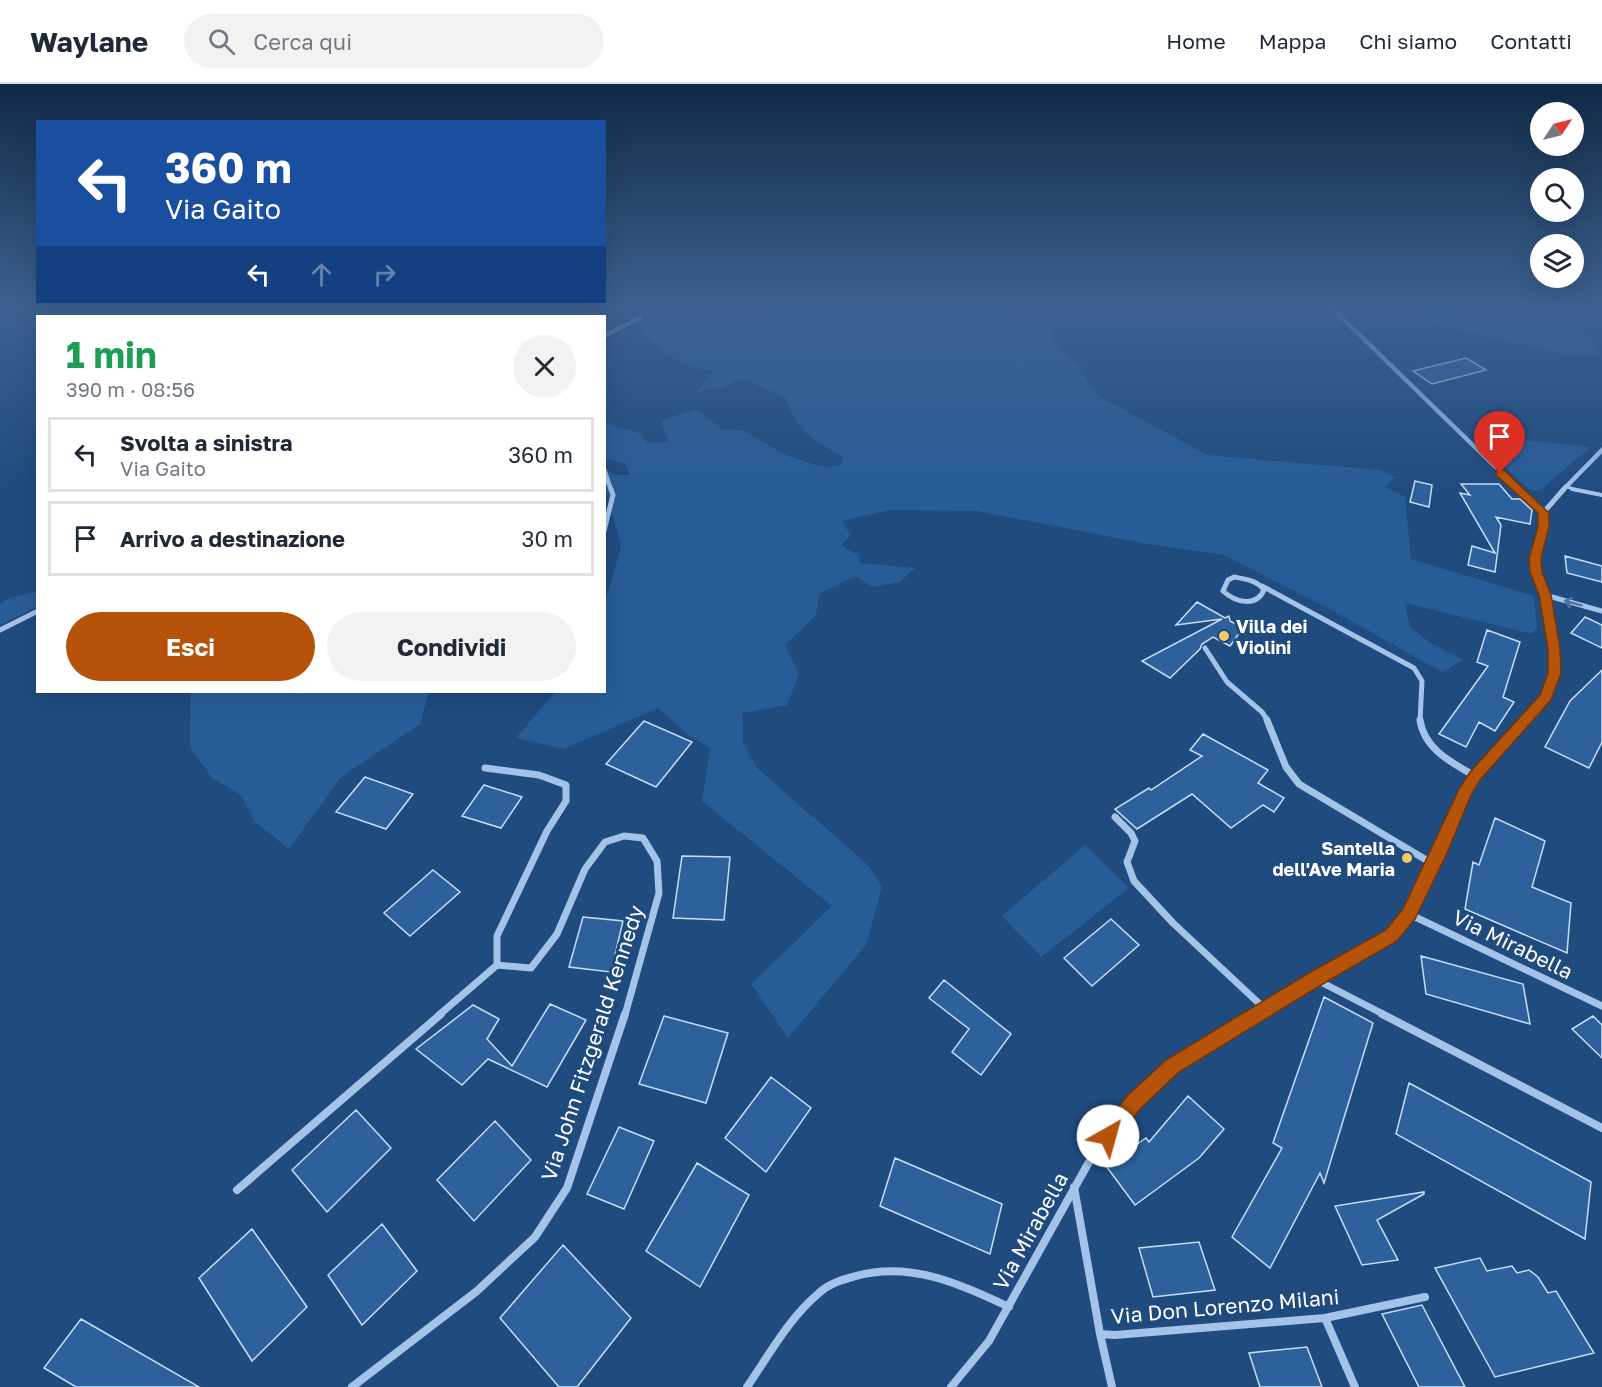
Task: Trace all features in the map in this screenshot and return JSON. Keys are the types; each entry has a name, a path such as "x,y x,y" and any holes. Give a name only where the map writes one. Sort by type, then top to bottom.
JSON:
{"street":[{"path":"1392,368 1544,513 1565,486 1602,450"},
{"path":"606,475 613,495 606,523"},
{"name":"Via Mirabella","path":"951,1387 989,1341 1094,1153 1134,1101 1173,1066 1315,979 1392,936 1409,914 1464,793 1475,776 1546,697 1554,673 1554,649 1545,595 1536,572 1535,558 1544,527 1544,513"},
{"path":"1261,585 1264,590 1262,596 1248,602 1234,599 1223,591 1228,580 1234,577 1248,579 1261,585 1414,668 1422,676 1420,709 1421,725 1425,735 1435,749 1475,776"},
{"path":"1545,595 1602,611"},
{"path":"0,630 36,612"},
{"path":"1205,648 1217,673 1264,715 1272,726 1281,760 1288,773 1299,784 1433,864"},
{"path":"237,1190 497,965 497,936 547,831 566,801 567,785 561,780 485,768"},
{"path":"1115,817 1131,833 1135,841 1127,862 1129,872 1139,888 1265,1009"},
{"name":"Via John Fitzgerald Kennedy","path":"352,1387 477,1291 535,1237 567,1188 627,1008 659,892 657,861 643,838 624,836 604,842 585,869 557,934 531,968 497,965"},
{"name":"Via Mirabella","path":"1409,914 1602,1006"},
{"path":"1315,979 1602,1128"},
{"path":"1074,1187 1100,1334 1112,1387"},
{"path":"747,1387 806,1307 831,1284 864,1272 891,1269 925,1273 966,1286 1010,1307"},
{"name":"Via Don Lorenzo Milani","path":"1100,1334 1115,1335 1325,1318 1425,1297"},
{"path":"1325,1318 1355,1387"}],"lane":[{"path":"1565,486 1602,495"}],"shaded area":[{"path":"698,368 1081,368 1088,382 1099,396 1207,455 1380,470 1395,477 1385,487 1405,497 1411,559 1534,596 1537,628 1532,634 1405,603 1410,627 1429,642 1463,660 1442,672 1335,612 1224,555 1148,544 977,511 889,510 842,521 851,535 841,545 858,555 860,563 915,568 900,582 873,587 855,576 819,594 816,615 785,645 799,674 787,705 743,713 743,743 757,768 869,866 882,887 866,945 788,1038 751,984 832,906 702,801 710,748 690,736 658,708 564,749 516,738 554,693 606,693 606,599 621,547 606,490 606,470 616,475 630,475 625,464 606,458 606,423 639,433 648,443 669,442 662,426 662,420 696,409 722,429 742,430 788,456 828,467 840,465 844,458 801,428 785,397 740,378 724,387 695,393 713,372"},
{"path":"1471,434 1591,447 1539,491 1528,489"},
{"path":"36,591 36,607 0,625 0,604 9,598"},
{"path":"190,693 429,693 420,724 341,777 289,849 255,822 241,795 211,777 190,747"},
{"path":"1085,845 1129,888 1041,957 1002,916"}],"building":[{"path":"1426,368 1482,368 1486,370 1432,384 1413,371"},
{"path":"1415,481 1432,485 1429,507 1410,502"},
{"path":"1461,484 1499,484 1512,499 1520,499 1532,510 1530,524 1496,517 1501,525 1495,572 1468,565 1472,546 1495,553 1460,493 1470,495"},
{"path":"1565,556 1602,566 1602,582 1567,573"},
{"name":"Villa dei Violini","path":"1197,602 1225,618 1229,616 1230,621 1243,628 1230,646 1213,637 1202,644 1200,649 1170,678 1142,661 1222,619 1176,625"},
{"path":"1585,617 1602,625 1602,648 1571,633"},
{"path":"1487,630 1520,642 1503,697 1514,702 1495,731 1479,722 1466,747 1439,734 1488,666 1477,662"},
{"path":"1602,670 1602,742 1589,768 1545,747 1570,701"},
{"path":"644,721 692,742 656,787 606,764"},
{"path":"1203,734 1268,770 1258,783 1284,798 1274,812 1263,805 1231,828 1192,794 1137,829 1115,809 1149,788 1151,790 1202,756 1190,750"},
{"path":"365,777 413,794 386,829 336,812"},
{"path":"484,785 522,797 501,828 462,816"},
{"path":"1495,818 1545,841 1532,887 1571,903 1567,953 1465,909 1473,862 1479,865"},
{"path":"682,856 730,857 724,920 673,918"},
{"path":"433,870 460,892 410,936 384,913"},
{"path":"583,917 623,921 611,972 569,967"},
{"path":"1111,919 1139,945 1092,986 1064,958"},
{"path":"1421,956 1523,984 1530,1024 1426,994"},
{"path":"944,980 1011,1034 981,1075 952,1052 969,1029 929,998"},
{"path":"1324,997 1373,1023 1324,1183 1320,1173 1270,1268 1232,1237 1282,1148 1273,1143"},
{"path":"550,1004 586,1020 547,1087 488,1059 462,1085 416,1049 473,1005 499,1019 487,1039 512,1066"},
{"path":"664,1016 728,1033 706,1103 639,1084"},
{"path":"1593,1016 1602,1025 1602,1058 1572,1029"},
{"path":"771,1077 811,1108 766,1172 725,1138"},
{"path":"1409,1083 1591,1182 1585,1239 1396,1134"},
{"path":"1188,1096 1224,1129 1199,1158 1135,1205 1106,1166 1146,1138 1149,1142"},
{"path":"356,1110 391,1148 327,1212 292,1170"},
{"path":"495,1121 531,1160 474,1221 437,1180"},
{"path":"619,1127 654,1141 624,1209 587,1194"},
{"path":"895,1158 1002,1204 990,1254 880,1206"},
{"path":"697,1163 749,1195 700,1287 646,1251"},
{"path":"1424,1192 1377,1220 1398,1260 1362,1265 1335,1206"},
{"path":"382,1224 417,1271 362,1325 328,1275"},
{"path":"252,1229 307,1307 252,1361 199,1278"},
{"path":"1199,1242 1215,1290 1153,1297 1139,1248"},
{"path":"563,1245 631,1318 577,1387 559,1387 500,1318"},
{"path":"1480,1258 1487,1271 1512,1266 1517,1273 1529,1270 1538,1277 1548,1293 1556,1291 1594,1353 1495,1377 1435,1268"},
{"path":"1422,1305 1465,1387 1419,1387 1382,1314"},
{"path":"81,1319 199,1387 76,1387 44,1368"},
{"path":"1307,1347 1322,1387 1260,1387 1249,1353"}],"place":[{"name":"Villa dei Violini","path":"1224,636"},
{"name":"Santella dell'Ave Maria","path":"1407,858"}],"route":[{"path":"1108,1136 1134,1101 1173,1066 1315,979 1392,936 1409,914 1439,853 1464,793 1475,776 1546,697 1554,673 1554,649 1545,595 1536,572 1535,558 1544,527 1544,513 1500,473"}]}
